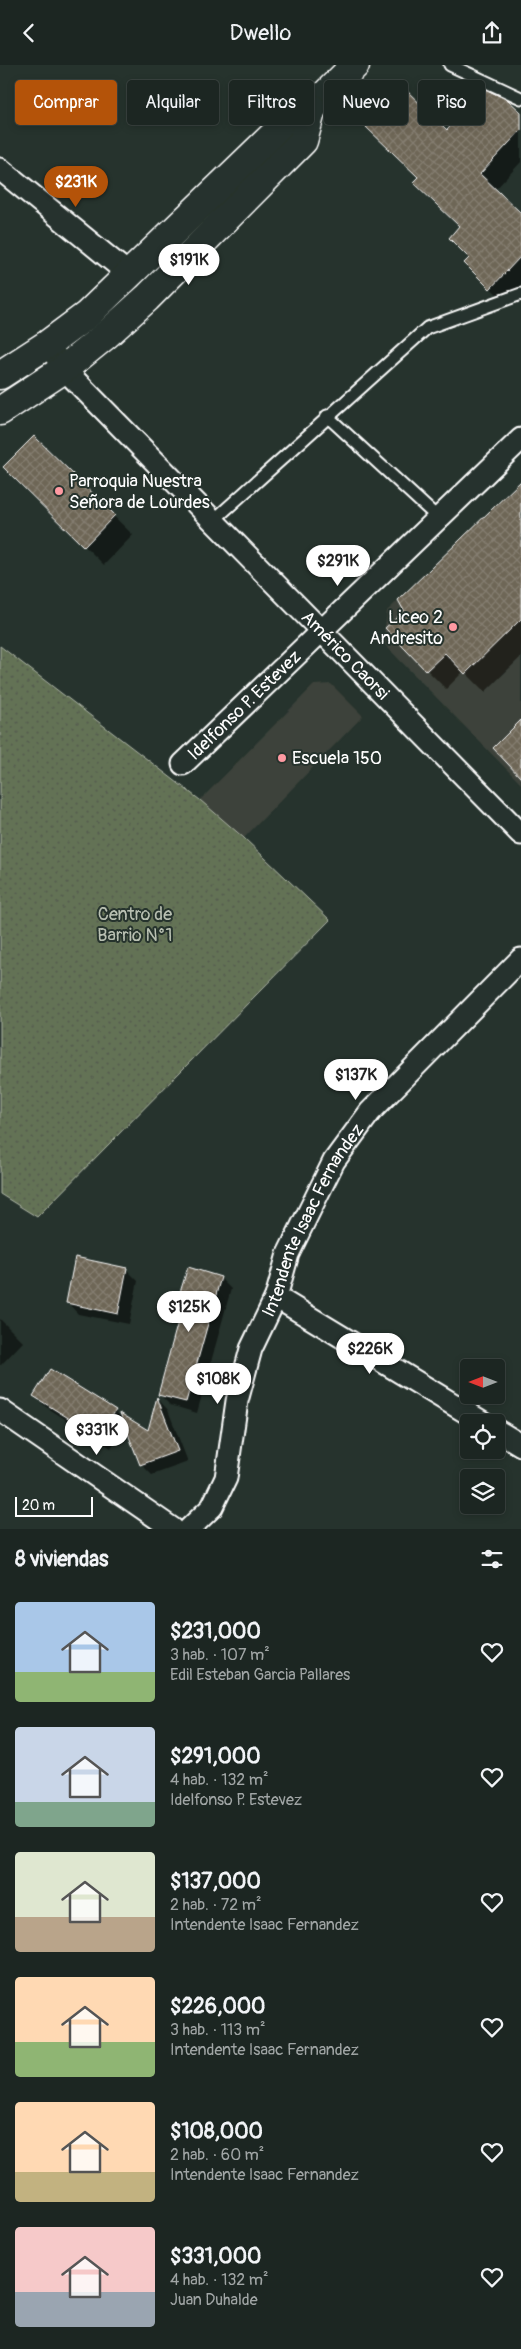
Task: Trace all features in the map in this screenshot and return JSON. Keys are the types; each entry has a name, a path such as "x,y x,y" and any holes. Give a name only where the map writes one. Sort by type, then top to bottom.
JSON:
{"street":[{"path":"314,105 355,65"},
{"path":"0,375 48,344 87,315 284,125"},
{"path":"0,411 64,369 147,298 303,141 307,125"},
{"path":"0,169 130,275"},
{"name":"Américo Caorsi","path":"48,344 64,369 521,834"},
{"name":"Idelfonso P. Estevez","path":"183,763 319,630 521,439"},
{"name":"Intendente Isaac Fernandez","path":"190,1529 212,1507 226,1478 237,1401 251,1349 276,1297 288,1254 334,1161 370,1112 521,959"},
{"path":"276,1297 469,1414"},
{"path":"0,1410 173,1529"},
{"path":"505,1435 521,1445"}],"lane":[{"path":"450,65 521,99"},
{"path":"214,520 327,416 427,328 521,293"},
{"path":"327,416 437,517"}],"shaded area":[{"name":"Liceo 2 Andresito","path":"521,481 521,784 383,643 387,611"},
{"name":"Escuela 150","path":"331,684 363,716 244,838 200,800 314,685"}],"green space":[{"name":"Centro de Barrio N°1","path":"0,646 200,800 244,838 330,920 37,1217 0,1194"}],"building":[{"path":"485,89 508,100 521,112 521,130 480,174 521,213 521,256 490,289 464,263 469,258 449,238 459,226 413,182 418,177 366,127 368,125 408,125 408,92 418,102 418,125 442,125 447,130 452,125 485,125"},
{"name":"Parroquia Nuestra Señora de Lourdes","path":"34,436 115,515 84,547 3,467"},
{"name":"Liceo 2 Andresito","path":"521,481 521,619 465,674 445,653 426,671 385,628 404,611 398,600"},
{"path":"521,720 521,778 493,748"},
{"path":"75,1257 127,1268 118,1314 66,1303"},
{"path":"188,1267 221,1277 186,1402 158,1395 182,1307 176,1305"},
{"path":"50,1369 116,1410 99,1437 33,1396"},
{"path":"157,1397 178,1451 140,1465 120,1413 148,1430"}],"place":[{"name":"Parroquia Nuestra Señora de Lourdes","path":"59,491"},
{"name":"Liceo 2 Andresito","path":"453,627"},
{"name":"Escuela 150","path":"282,758"}]}
